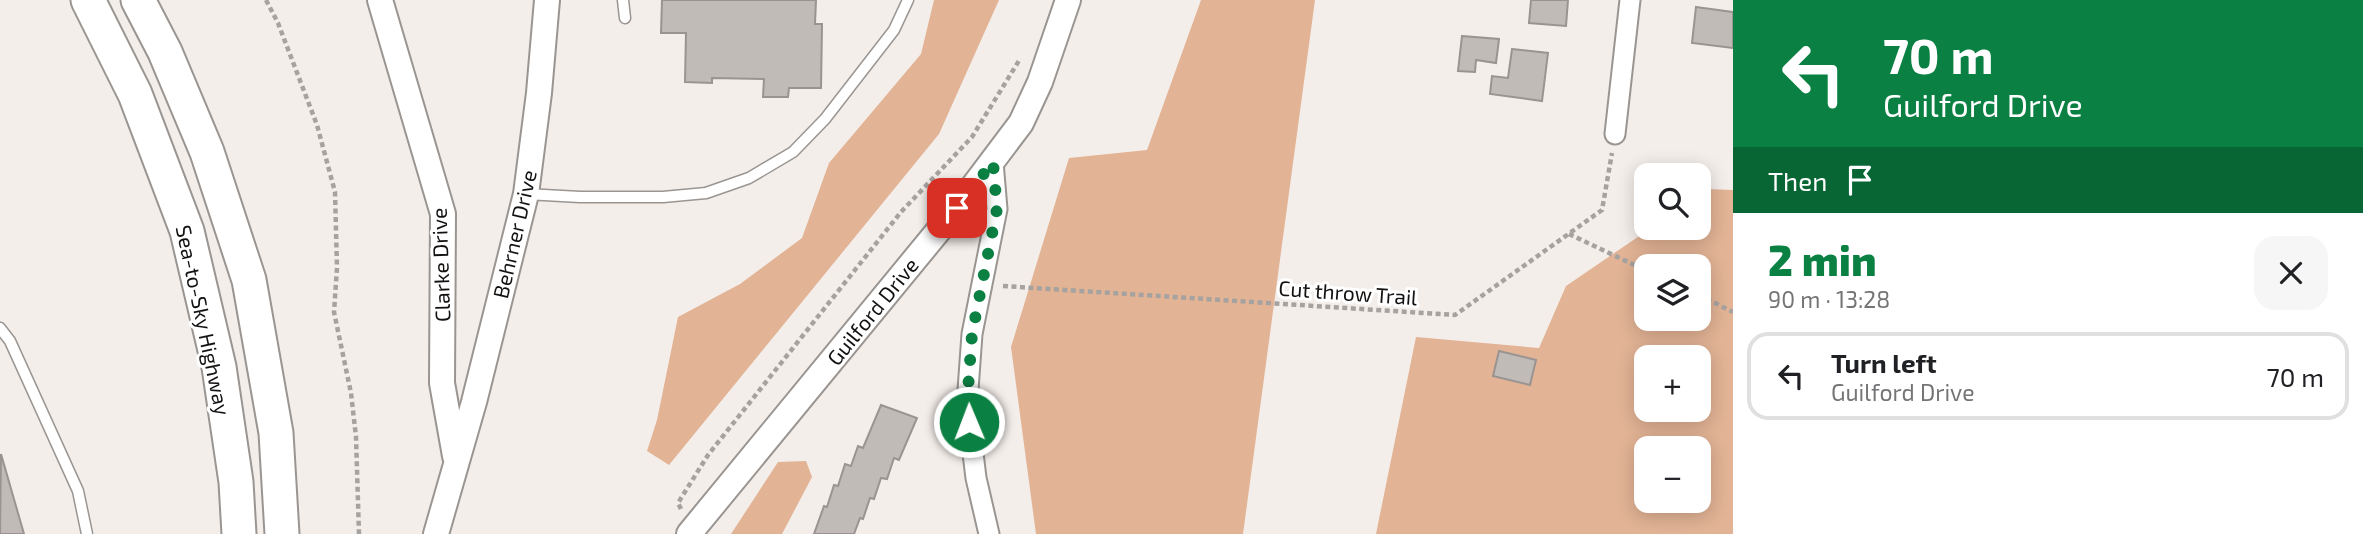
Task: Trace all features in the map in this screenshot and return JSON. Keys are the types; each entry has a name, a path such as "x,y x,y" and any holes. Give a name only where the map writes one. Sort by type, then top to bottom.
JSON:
{"highway":[{"name":"Sea-to-Sky Highway","path":"88,0 135,94 187,231 219,366 236,482 239,534"},
{"path":"139,6 165,52 207,152 249,280 276,433 282,534"}],"street":[{"name":"Clarke Drive","path":"380,0 443,214 442,383 456,464 436,534"},
{"name":"Behrner Drive","path":"456,464 526,194 547,0"},
{"name":"Guilford Drive","path":"690,532 993,162 1021,123 1040,82 1068,0"},
{"path":"1615,134 1630,0"},
{"path":"989,534 975,478 967,404 972,334 997,209 993,162"}],"lane":[{"path":"623,0 625,18"},
{"path":"526,194 663,197 706,193 749,178 793,152 825,119 894,30 908,0"},
{"path":"0,328 5,344 78,491 87,534"}],"path":[{"path":"267,0 317,125 335,192 337,268 334,312 351,393 356,437 359,534"},
{"path":"690,532 678,503 708,455 901,212 972,137 1021,57"},
{"name":"Cut throw Trail","path":"982,285 1455,315 1602,210 1615,134"},
{"path":"1568,234 1634,265"},
{"path":"1711,301 1733,312"}],"shaded area":[{"path":"934,0 999,0 939,134 669,465 647,451 657,420 678,317 740,284 802,238 829,163 921,54"},
{"path":"1201,0 1315,0 1243,534 1036,534 1011,347 1069,158 1147,150"},
{"path":"1711,189 1733,190 1733,534 1376,534 1416,337 1539,348 1566,286 1634,240 1711,240"},
{"path":"806,461 812,477 782,534 731,534 778,462"}],"building":[{"path":"662,0 816,0 815,24 822,24 821,88 789,88 788,97 763,97 764,79 712,78 712,83 685,82 686,33 661,33"},
{"path":"1531,0 1568,0 1566,26 1529,23"},
{"path":"1696,7 1733,12 1733,48 1692,43"},
{"path":"1462,36 1499,39 1496,63 1476,60 1475,72 1458,71"},
{"path":"1512,49 1548,53 1542,101 1490,94 1492,76 1508,78"},
{"path":"1499,351 1536,360 1530,385 1493,376"},
{"path":"881,405 917,418 899,460 894,458 887,479 881,478 874,499 870,498 863,519 860,518 854,534 814,534 834,485 838,486 845,464 851,466 858,446 863,448"},
{"path":"1,454 24,534 0,534"}],"route":[{"path":"957,208 993,162 997,209 972,334 967,404 969,422"}]}
